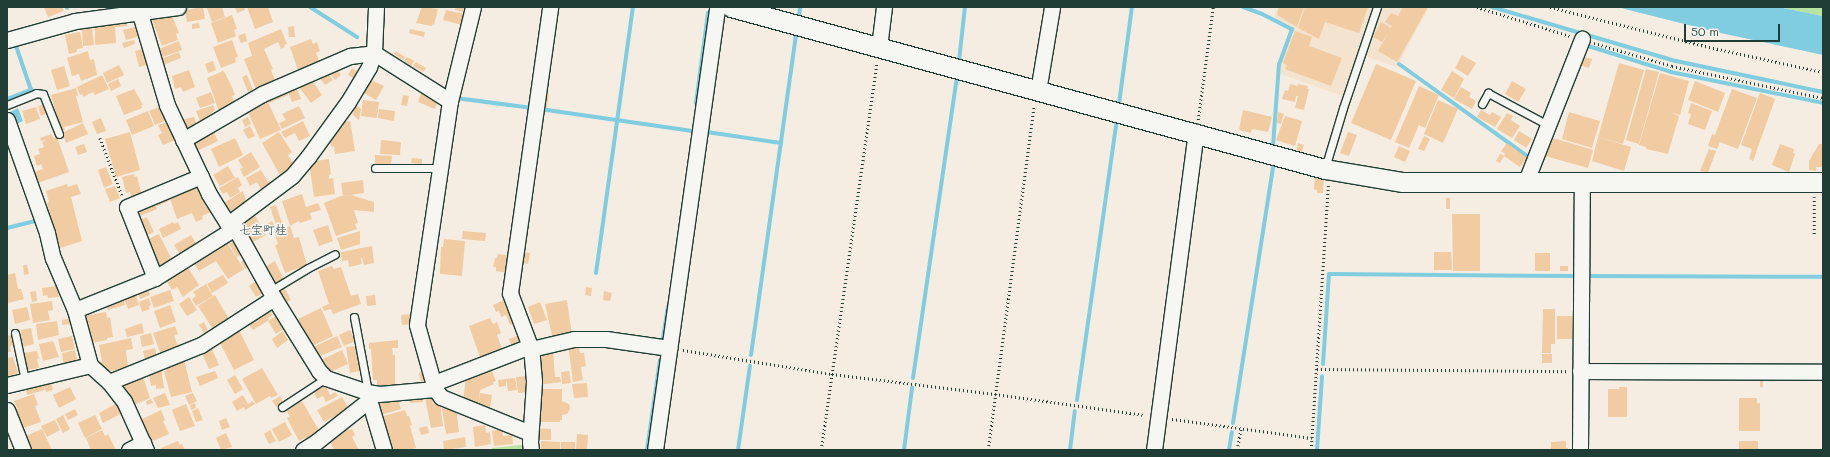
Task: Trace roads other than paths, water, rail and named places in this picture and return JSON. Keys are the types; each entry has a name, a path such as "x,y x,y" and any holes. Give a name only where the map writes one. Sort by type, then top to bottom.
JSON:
{"street":[{"path":"7,40 75,21 138,10 178,7"},
{"path":"75,310 155,278 231,226 292,176 308,157 348,102 369,67 374,53 376,7"},
{"path":"473,7 450,101 417,325 435,386 441,397 530,433"},
{"path":"531,450 530,433 534,381 530,347 510,293 550,7"},
{"path":"655,450 717,7"},
{"path":"731,7 1037,91 1196,132 1327,169 1403,182 1818,182"},
{"path":"879,47 884,7"},
{"path":"1037,91 1052,7"},
{"path":"138,10 168,105 201,176 319,371 326,378 368,395 435,386 530,347 574,339 606,339 669,348"},
{"path":"1526,181 1582,39"},
{"path":"183,140 262,94 350,56 374,53 450,101"},
{"path":"7,120 47,233 53,258 75,310 90,365 109,382 124,401 144,447 129,450"},
{"path":"1154,450 1196,132"},
{"path":"155,278 127,207 201,176"},
{"path":"1580,450 1582,182"},
{"path":"109,382 201,345 272,294"},
{"path":"7,385 90,365"},
{"path":"1580,371 1823,372"},
{"path":"303,450 316,442 368,395"},
{"path":"368,395 384,450"},
{"path":"7,410 23,450"}],"lane":[{"path":"1327,169 1343,108 1377,7"},
{"path":"7,104 36,93 43,94 58,134"},
{"path":"1482,104 1488,93 1548,126"},
{"path":"375,168 440,168"},
{"path":"272,294 308,268 335,254"},
{"path":"354,317 368,395"},
{"path":"15,333 25,380"},
{"path":"282,407 326,378"}],"water":[{"path":"1617,7 1778,7 1823,16 1823,55 1716,32"},
{"path":"18,108 23,121 15,125 10,112"}],"waterway":[{"path":"310,7 357,37"},
{"path":"596,273 633,7"},
{"path":"799,17 800,7"},
{"path":"959,61 965,7"},
{"path":"1119,104 1132,7"},
{"path":"1243,7 1262,14 1292,29 1279,64 1273,146"},
{"path":"1492,7 1676,61 1823,92"},
{"path":"696,103 708,13"},
{"path":"751,355 796,36"},
{"path":"7,99 31,90 15,43"},
{"path":"1585,45 1671,72 1823,103"},
{"path":"1399,64 1527,156"},
{"path":"913,378 957,77"},
{"path":"456,101 456,98 532,108"},
{"path":"540,109 692,131"},
{"path":"1077,400 1117,119"},
{"path":"707,132 781,143"},
{"path":"1233,423 1274,161"},
{"path":"7,228 35,221"},
{"path":"1323,364 1329,274 1572,276"},
{"path":"1587,276 1823,277"},
{"path":"663,338 668,306"},
{"path":"647,450 660,360"},
{"path":"738,450 750,366"},
{"path":"1317,450 1322,376"},
{"path":"904,450 912,388"},
{"path":"1070,450 1075,411"},
{"path":"1229,450 1232,432"}],"district":[{"name":"七宝町桂","path":"263,230"}]}
